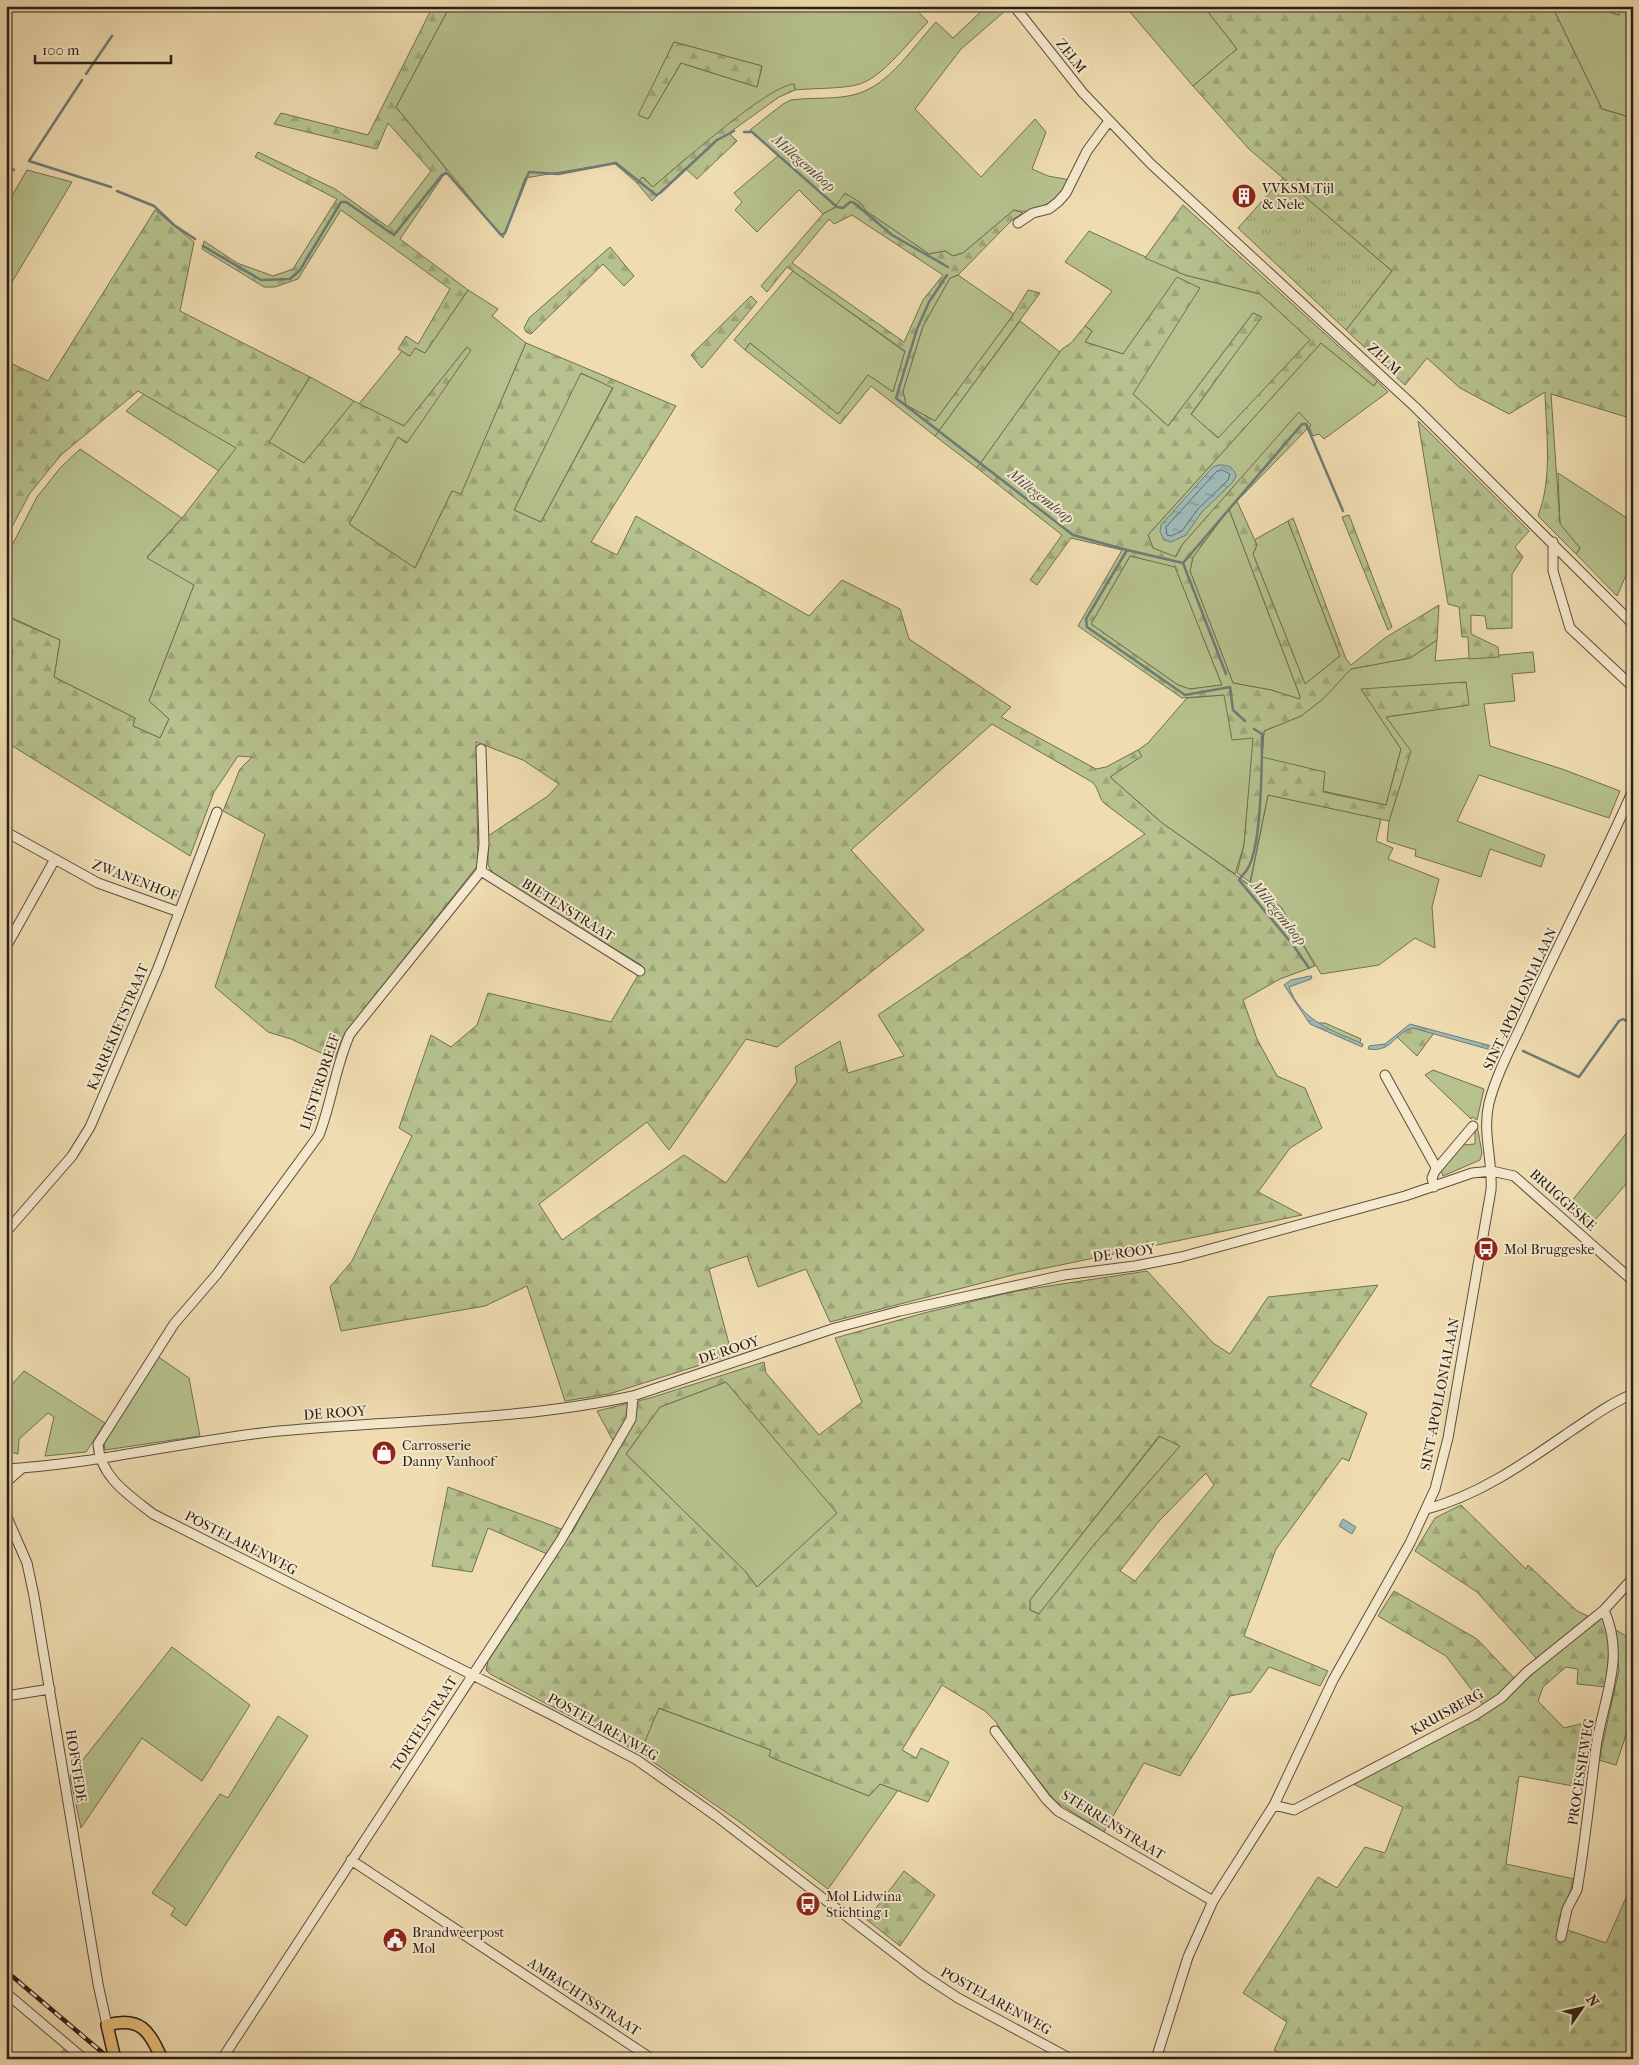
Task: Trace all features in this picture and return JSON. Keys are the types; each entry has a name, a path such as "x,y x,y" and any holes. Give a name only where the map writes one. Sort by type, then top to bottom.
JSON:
{"main road":[{"path":"115,2059 107,2025 126,2022 146,2030 162,2059"}],"street":[{"name":"ZELM","path":"1014,6 1083,94 1151,164 1415,406 1633,624"},
{"path":"1018,223 1033,213 1049,209 1058,202 1066,193 1087,151 1109,121"},
{"path":"1553,542 1553,571 1570,628 1633,687"},
{"path":"481,749 484,844 481,871"},
{"name":"SINT-APOLLONIALAAN","path":"1156,2059 1185,1965 1213,1901 1274,1805 1333,1680 1427,1509 1440,1472 1448,1438 1491,1190 1492,1171 1487,1130 1489,1102 1534,997 1606,851 1633,790"},
{"name":"KARREKIETSTRAAT","path":"6,1232 72,1156 90,1127 158,968 217,812"},
{"name":"ZWANENHOF","path":"6,832 98,883 179,912"},
{"path":"6,948 55,859"},
{"name":"BIETENSTRAAT","path":"481,871 640,971"},
{"name":"LIJSTERDREEF","path":"101,1459 98,1444 159,1346 184,1312 218,1274 319,1134 327,1115 337,1065 350,1034 481,871"},
{"path":"1385,1075 1437,1169"},
{"path":"1434,1187 1432,1178 1437,1169 1473,1126"},
{"name":"DE ROOY","path":"6,1469 101,1459 258,1434 556,1409 633,1396 835,1328 1037,1280 1181,1257 1434,1187 1472,1173 1492,1171"},
{"name":"BRUGGESKE","path":"1492,1171 1508,1173 1520,1180 1633,1282"},
{"path":"1427,1509 1458,1499 1487,1485 1603,1409 1633,1394"},
{"name":"TORTELSTRAAT","path":"222,2059 561,1540 631,1420 633,1396"},
{"name":"POSTELARENWEG","path":"101,1459 110,1477 153,1514 612,1746 662,1776 922,1975 958,1998 1071,2059"},
{"path":"6,1482 20,1469"},
{"name":"HOFSTEDE","path":"6,1515 27,1563 50,1688 98,1984 107,2025"},
{"name":"KRUISBERG","path":"1274,1805 1294,1810 1475,1715 1501,1698 1533,1667 1604,1610 1633,1578"},
{"name":"PROCESSIEWEG","path":"1561,1937 1567,1909 1577,1890 1596,1745 1614,1668 1609,1622 1604,1610"},
{"path":"6,1696 50,1688"},
{"name":"STERRENSTRAAT","path":"995,1731 1046,1799 1058,1811 1213,1901"},
{"name":"AMBACHTSSTRAAT","path":"351,1860 652,2059"},
{"path":"6,1993 84,2059"}],"green space":[{"path":"433,6 450,6 396,107 447,170 400,239 468,290 425,353 415,348 410,356 398,349 406,336 418,344 450,289 341,210 298,279 275,287 264,287 202,249 204,241 237,263 273,276 293,269 337,199 255,157 258,152 335,189 388,227 431,171 388,123 377,149 274,124 281,113 368,135"},
{"path":"450,6 870,6 873,10 877,6 913,6 928,22 887,66 869,80 854,86 795,90 794,84 684,160 653,187 643,177 637,183 614,163 525,178 503,238 396,107","holes":["674,42 762,66 757,87 681,63 648,119 639,115"]},
{"path":"987,6 1002,6 1005,11 961,49 915,109 981,177 1035,119 1046,132 1032,169 1048,176 1070,180 1053,199 1031,211 1014,210 963,253 953,256 945,251 929,254 866,211 861,203 834,208 823,214 799,190 757,232 735,210 742,202 734,193 778,156 750,130 791,100 841,97 857,94 869,89 900,64 936,22 953,38"},
{"path":"1135,6 1207,6 1205,8 1237,49 1193,86 1130,12"},
{"path":"1207,6 1552,6 1602,109 1633,118 1633,419 1551,394 1560,524 1580,548 1576,554 1538,516 1546,486 1548,455 1545,392 1509,414 1460,388 1427,358 1405,385 1346,330 1392,271 1249,149 1193,86 1237,49 1205,8"},
{"path":"1552,6 1587,6 1619,15 1622,6 1633,6 1633,118 1602,109"},
{"path":"1587,6 1622,6 1619,15"},
{"path":"674,42 762,66 757,87 681,63 648,119 638,115"},
{"path":"794,84 795,90 779,97 729,133 737,141 697,179 685,168 652,201 637,183 642,177 653,187 744,112 781,88"},
{"path":"27,170 72,182 6,292 6,206"},
{"path":"1283,178 1392,271 1346,330 1238,228"},
{"path":"845,193 861,203 866,211 929,254 945,251 953,256 963,253 1014,210 1023,213 1012,220 958,275 950,278 923,326 903,391 906,405 935,421 1011,318 1028,290 1040,293 935,436 871,386 840,424 745,350 750,343 838,414 868,375 893,392 905,351 787,267 767,292 761,286 823,214 834,208","holes":["852,215 943,275 923,300 904,342 792,263 829,219 834,224"]},
{"path":"1183,205 1377,381 1374,386 1321,343 1148,535 1153,548 1176,557 1182,545 1299,412 1311,425 1237,501 1257,545 1253,554 1305,684 1340,656 1288,521 1293,518 1346,659 1351,665 1385,638 1439,605 1437,640 1410,658 1351,669 1323,699 1301,716 1264,731 1262,757 1325,772 1323,792 1386,805 1401,749 1361,689 1466,682 1469,705 1386,717 1411,751 1389,821 1268,795 1250,882 1237,873 1244,845 1253,738 1232,740 1224,695 1182,698 1078,626 1122,550 1071,538 1037,585 1030,580 1062,535 977,468 1062,349 1071,343 1085,326 1092,331 1085,342 1123,354 1177,277 1200,288 1133,394 1168,426 1253,313 1262,317 1191,414 1218,438 1310,340 1260,294 1185,275 1145,258","holes":["1229,509 1300,696 1300,699 1271,690 1233,683 1190,571 1193,557","1130,556 1175,567 1222,685 1190,689 1178,685 1091,624"]},
{"path":"155,210 194,242 180,311 310,377 269,442 304,463 354,401 404,426 467,347 471,350 407,443 398,437 349,524 415,568 452,491 461,494 526,343 676,406 591,542 617,555 636,516 809,616 842,580 900,609 909,639 1011,707 1001,717 1096,769 1106,767 1138,750 1142,756 1110,777 1162,823 1281,907 1315,966 1280,979 1243,1000 1257,1039 1277,1076 1305,1088 1322,1128 1290,1148 1258,1192 1302,1215 1017,1274 830,1322 806,1269 758,1287 747,1256 709,1269 732,1355 609,1394 565,1401 527,1286 485,1306 341,1331 330,1287 352,1261 412,1136 399,1128 431,1035 451,1047 477,1025 488,993 611,1022 638,975 641,965 494,875 488,865 488,836 548,796 559,784 523,760 476,742 478,865 345,1033 334,1059 291,1039 268,1032 215,987 265,834 223,811 240,769 252,757 238,756 214,792 190,856 6,742 6,667 11,663 13,651 6,632 12,619 60,640 54,677 135,718 133,726 160,738 169,719 149,701 194,585 147,558 182,518 236,448 138,391 61,455 30,493 6,538 6,361 48,381","holes":["581,373 613,388 541,522 514,510","992,724 1092,782 1104,803 1145,834 878,1015 904,1056 848,1073 840,1041 795,1067 797,1082 726,1183 684,1155 562,1240 539,1204 647,1122 669,1150 746,1039 777,1047 924,930 851,850"]},
{"path":"1089,231 1185,275 1260,294 1311,339 1219,438 1191,415 1261,317 1253,313 1168,426 1133,394 1177,278 1123,354 1085,342 1092,331 1085,326 1112,291 1065,262"},
{"path":"610,247 634,276 624,286 603,264 531,334 526,332 524,328 529,318"},
{"path":"793,271 905,352 893,392 868,375 838,415 750,343 745,350 734,340"},
{"path":"958,275 1014,314 935,421 906,405 903,391 923,326 950,278"},
{"path":"468,290 498,309 492,316 526,343 461,495 452,491 415,568 349,524 398,437 406,443 467,347 404,426 359,404 402,351 409,356 415,348 425,353"},
{"path":"751,296 757,302 702,368 691,355"},
{"path":"1020,321 1060,352 977,468 935,436"},
{"path":"1321,343 1374,386 1377,381 1388,392 1324,439 1319,434 1313,436 1310,425 1299,413 1182,545 1175,557 1153,548 1148,535"},
{"path":"580,373 613,387 541,522 514,510"},
{"path":"310,377 354,401 304,463 269,442"},
{"path":"144,394 237,448 219,471 126,411"},
{"path":"1418,421 1529,531 1515,547 1523,557 1512,574 1512,628 1487,629 1485,616 1471,615 1471,634 1498,647 1499,657 1469,659 1468,637 1462,637 1459,607 1448,604"},
{"path":"80,449 182,518 147,557 194,585 149,701 169,719 160,738 133,726 135,718 54,677 60,640 6,615 7,555 37,497 60,468"},
{"path":"1558,473 1633,522 1633,559 1617,596 1576,554 1580,548 1560,525"},
{"path":"1229,509 1300,700 1271,690 1233,683 1190,571 1193,557"},
{"path":"1349,515 1392,627 1388,630 1342,517"},
{"path":"1288,521 1340,656 1305,684 1253,554 1257,545 1254,540"},
{"path":"1130,556 1175,566 1222,685 1190,689 1178,685 1091,624"},
{"path":"1437,640 1435,661 1533,652 1535,672 1512,674 1515,701 1484,704 1490,746 1562,769 1620,791 1609,818 1479,775 1457,821 1545,855 1541,867 1490,849 1481,877 1415,856 1416,850 1387,841 1389,821 1410,751 1386,717 1468,705 1466,682 1362,690 1401,749 1386,805 1323,791 1262,757 1264,731 1301,716 1323,699 1350,669 1410,658"},
{"path":"1224,695 1254,737 1244,845 1235,874 1162,823 1110,777 1141,756 1138,750 1148,743 1187,698"},
{"path":"1268,795 1381,819 1376,841 1393,848 1388,859 1439,879 1432,907 1435,948 1415,938 1379,965 1321,974 1281,907 1250,885"},
{"path":"1317,1023 1325,1023 1361,1039 1359,1045 1317,1026"},
{"path":"1413,1027 1434,1033 1417,1056 1397,1037 1406,1029"},
{"path":"1433,1070 1484,1089 1477,1120 1472,1117 1471,1119 1425,1075"},
{"path":"1477,1125 1482,1153 1480,1160 1443,1176 1441,1170 1463,1145 1475,1144 1475,1127"},
{"path":"1633,1125 1633,1176 1589,1227 1567,1207"},
{"path":"1147,1271 1213,1343 1230,1354 1268,1297 1378,1285 1310,1386 1367,1413 1349,1461 1342,1458 1276,1549 1244,1636 1328,1671 1320,1686 1269,1667 1251,1692 1230,1696 1180,1776 1144,1763 1104,1832 1055,1801 1008,1742 996,1722 985,1711 942,1685 902,1750 916,1758 921,1748 949,1762 928,1802 880,1784 869,1796 775,1759 769,1756 771,1750 659,1708 640,1753 490,1674 486,1670 488,1661 554,1557 488,1528 472,1572 432,1566 448,1487 572,1533 617,1448 597,1411 650,1398 764,1362 766,1373 819,1435 862,1402 835,1338 924,1313 1016,1291","holes":["726,1382 837,1513 757,1587 745,1571 626,1454 660,1407","1159,1436 1180,1446 1093,1546 1039,1614 1030,1610 1030,1600","1206,1473 1214,1485 1135,1581 1120,1571 1159,1521"]},
{"path":"157,1356 189,1378 200,1436 105,1450 104,1443"},
{"path":"24,1371 105,1423 86,1452 45,1456 54,1417 48,1413 19,1439 18,1454 6,1451 6,1391"},
{"path":"726,1382 838,1513 757,1587 745,1571 626,1454 660,1407"},
{"path":"1160,1436 1180,1446 1093,1546 1039,1614 1030,1610 1030,1600"},
{"path":"1461,1505 1526,1569 1528,1565 1577,1611 1590,1617 1537,1659 1477,1592 1415,1551 1435,1518"},
{"path":"1394,1591 1477,1639 1516,1680 1503,1693 1484,1706 1446,1656 1378,1616"},
{"path":"1602,1618 1606,1622 1609,1649 1606,1687 1577,1684 1578,1669 1566,1667 1543,1687 1538,1701 1564,1728 1597,1720 1584,1788 1519,1776 1506,1864 1574,1879 1559,1927 1606,1943 1633,1882 1633,2059 1291,2059 1274,2050 1287,2022 1243,1993 1318,1877 1337,1888 1365,1847 1385,1853 1403,1807 1353,1784 1504,1701 1541,1666"},
{"path":"1614,1629 1633,1640 1633,1714 1616,1765 1599,1760 1619,1670"},
{"path":"172,1647 250,1705 202,1781 142,1738 81,1828 70,1776"},
{"path":"658,1708 771,1750 769,1756 775,1759 869,1796 880,1784 898,1790 828,1889 740,1822 640,1753"},
{"path":"278,1716 308,1736 186,1926 171,1915 175,1908 152,1893 220,1794 228,1798"},
{"path":"904,1871 935,1895 900,1946 867,1920"},
{"path":"65,2048 78,2059 57,2059"}],"water":[{"path":"1219,465 1228,466 1234,470 1236,476 1232,483 1201,513 1186,535 1171,542 1164,540 1160,532 1161,525 1213,467"},
{"path":"1312,976 1311,979 1289,987 1294,999 1310,1017 1330,1029 1363,1044 1362,1047 1310,1024 1284,985 1291,980"},
{"path":"1410,1024 1499,1048 1498,1052 1413,1028 1401,1034 1383,1048 1368,1049 1369,1046 1385,1044"},
{"path":"1343,1519 1356,1527 1352,1534 1339,1526"}],"waterway":[{"path":"86,74 112,36"},
{"path":"82,80 29,161 111,187"},
{"name":"Millegemloop","path":"203,246 261,280 290,279 300,270 341,202 346,202 394,235 442,175 447,173 501,235 505,233 529,172 558,174 616,163 656,195 717,140 734,131"},
{"name":"Millegemloop","path":"744,132 752,132 837,207 843,208 850,202 853,202 892,235 948,267"},
{"name":"Millegemloop","path":"6,165 14,170"},
{"name":"Millegemloop","path":"117,191 154,206 174,225 195,239"},
{"name":"Millegemloop","path":"947,275 929,302 917,329 896,398 1073,535 1127,550 1086,619 1087,627 1185,695 1230,687 1233,710 1245,721"},
{"path":"1183,563 1302,424 1306,424 1343,511"},
{"path":"1127,550 1183,563 1226,674"},
{"name":"Millegemloop","path":"1254,729 1262,734 1259,823 1253,857 1247,870 1239,880 1293,945 1309,968"},
{"name":"Millegemloop","path":"1523,1051 1579,1077 1619,1021 1623,1019 1633,1025"}],"railway":[{"path":"6,1971 110,2059"}],"place":[{"name":"VVKSM Tijl & Nele","path":"1244,196"},
{"name":"Mol Bruggeske","path":"1486,1249"},
{"name":"Carrosserie Danny Vanhoof","path":"384,1453"},
{"name":"Mol Lidwina Stichting 1","path":"808,1904"},
{"name":"Brandweerpost Mol","path":"395,1940"}]}
